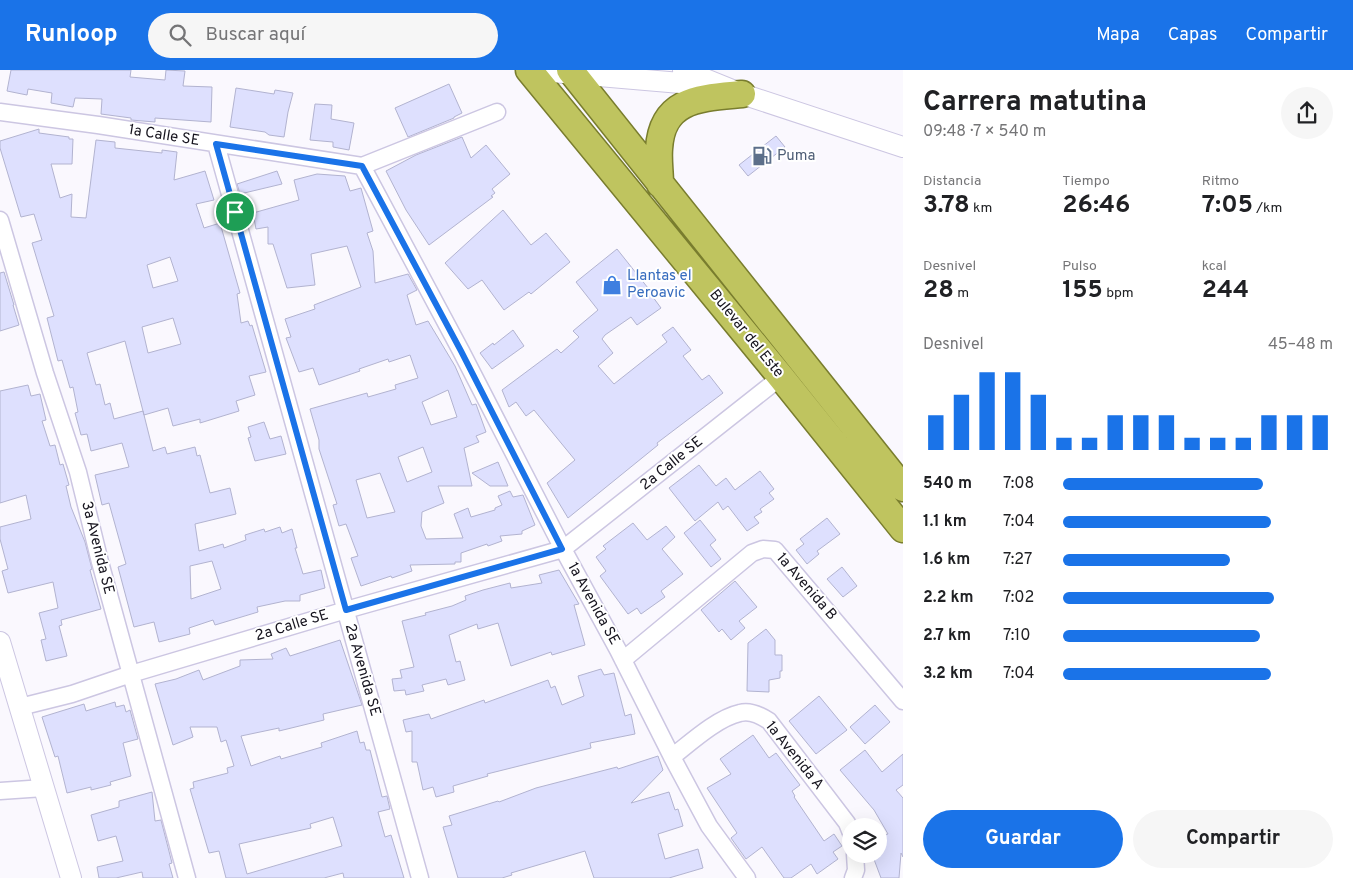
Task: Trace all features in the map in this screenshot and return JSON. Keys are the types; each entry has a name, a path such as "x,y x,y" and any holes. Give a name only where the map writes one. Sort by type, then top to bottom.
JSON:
{"highway":[{"name":"Bulevar del Este","path":"529,70 781,377 903,530"},
{"name":"Bulevar del Este","path":"572,72 903,488"},
{"path":"660,184 659,149 661,130 670,114 682,104 731,90"},
{"path":"639,204 672,230 761,336 770,338 778,332"}],"street":[{"path":"529,70 572,72 731,90"},
{"path":"683,70 731,90 903,147"},
{"name":"1a Calle SE","path":"0,112 98,125 362,166"},
{"path":"362,166 498,112"},
{"name":"2a Avenida SE","path":"216,144 420,878"},
{"name":"1a Avenida SE","path":"362,166 461,351 562,549 623,660 709,826 747,878"},
{"name":"3a Avenida SE","path":"0,220 45,373 78,472 100,562 187,878"},
{"name":"2a Calle SE","path":"20,707 72,694 131,674 346,610 562,549 781,377"},
{"name":"1a Avenida B","path":"623,660 752,553 763,549 775,550 903,701"},
{"path":"0,642 71,878"},
{"name":"1a Avenida A","path":"672,757 702,733 730,716 741,712 753,713 769,721 843,818"},
{"path":"0,791 44,788"},
{"path":"852,878 856,870 856,863"}],"building":[{"path":"11,70 131,70 130,77 165,80 166,70 185,71 183,86 212,87 211,122 155,118 155,122 131,120 131,118 101,114 102,99 75,98 73,107 51,103 52,93 28,89 27,95 7,91"},
{"path":"449,84 462,113 408,137 395,108"},
{"path":"236,88 274,94 275,90 293,93 284,137 230,127"},
{"path":"315,104 332,105 331,119 354,123 349,150 333,147 333,142 310,140"},
{"path":"39,129 39,133 73,139 72,164 51,164 60,198 72,194 71,217 86,218 96,140 115,142 115,148 162,153 162,150 177,152 174,180 205,171 214,200 196,204 204,228 220,223 240,293 237,294 241,323 248,321 250,326 252,325 266,372 249,376 255,395 236,401 239,411 200,423 200,419 173,426 168,408 144,415 153,451 165,447 167,454 195,447 197,456 200,455 210,493 230,488 236,514 195,524 199,551 223,544 224,548 246,540 245,535 264,529 265,532 280,527 282,533 292,529 297,548 295,548 303,574 321,570 325,588 300,595 300,601 285,601 257,607 258,612 215,625 213,620 189,628 190,634 159,642 154,622 134,627 118,567 126,564 109,503 102,505 95,475 129,467 122,443 91,451 87,434 81,435 75,413 78,412 73,387 70,388 62,360 58,361 47,318 54,316 32,243 42,240 34,214 21,217 0,148 0,141","holes":["170,257 178,281 153,288 147,265","173,318 181,344 148,353 142,327","125,341 143,411 114,419 110,403 105,405 100,384 96,385 87,353","212,561 221,589 191,599 190,566"]},
{"name":"Puma","path":"776,136 785,147 748,176 739,165"},
{"path":"462,137 471,158 486,145 510,174 492,189 495,193 491,196 493,197 429,245 406,210 386,171 416,155"},
{"path":"277,171 282,184 240,194 237,184"},
{"path":"317,174 345,176 350,191 361,188 373,231 367,233 373,251 375,283 408,274 417,290 407,295 416,325 428,321 455,366 472,405 476,404 486,432 476,436 479,442 464,448 472,486 438,486 444,503 422,512 421,526 426,539 463,538 454,514 468,508 471,517 495,510 495,508 502,505 498,496 510,491 513,497 523,495 535,525 522,531 522,534 500,536 502,541 461,553 461,562 455,562 455,564 410,565 412,571 361,586 351,558 358,556 346,524 339,526 333,505 337,504 319,449 319,440 310,409 367,393 368,397 396,389 395,385 418,378 410,355 389,362 388,359 319,385 313,368 299,372 286,338 291,337 285,319 315,309 314,305 361,287 347,246 311,254 315,285 287,288 273,244 268,244 268,227 256,229 253,213 299,200 294,180","holes":["448,390 457,417 431,425 422,402","423,447 432,472 407,482 398,457","380,473 395,512 367,518 356,480"]},
{"path":"503,210 531,245 546,233 570,262 531,294 529,292 504,310 482,280 468,289 445,263"},
{"path":"617,249 648,288 661,308 637,325 631,317 605,335 602,339 613,353 598,366 614,384 667,342 662,335 673,327 691,350 683,356 702,380 709,375 723,393 657,443 658,445 568,518 547,483 575,460 534,410 526,416 516,402 509,407 502,390 557,349 561,353 579,337 573,331 598,310 576,282"},
{"path":"4,272 19,325 0,331 0,273"},
{"path":"513,330 524,346 492,369 480,353"},
{"path":"28,385 31,396 40,394 46,420 42,421 50,446 55,445 60,465 63,464 69,485 66,486 71,507 85,542 92,569 90,570 101,609 61,620 62,625 59,626 67,656 46,661 41,640 46,639 39,613 58,608 53,582 8,593 2,571 8,569 0,539 0,527 31,519 26,495 0,503 0,391"},
{"path":"264,422 270,439 281,436 286,454 255,461 248,438 251,437 248,427"},
{"path":"498,462 508,486 490,486 472,473"},
{"path":"699,465 716,486 726,478 735,490 760,471 774,489 769,493 774,499 760,509 762,512 754,517 759,523 747,531 728,506 723,510 718,502 695,521 669,488"},
{"path":"827,518 840,534 817,551 819,554 807,564 796,550 804,544 800,539"},
{"path":"700,520 716,540 710,545 721,559 711,567 684,533"},
{"path":"633,523 647,540 666,526 675,537 662,549 683,574 661,591 665,597 641,614 637,608 628,614 600,576 606,571 596,557 606,549 603,546"},
{"path":"842,567 857,586 843,597 827,579"},
{"path":"559,570 579,604 574,605 585,645 552,655 551,652 511,666 498,623 478,629 477,624 449,635 456,662 460,661 465,680 448,685 446,679 422,685 424,691 406,695 405,690 394,691 392,679 402,678 400,670 414,667 402,621 452,606 466,600 465,596 483,590 510,583 511,588 542,583 539,575"},
{"path":"735,581 757,607 739,621 745,628 731,640 722,629 719,632 701,610"},
{"path":"766,629 775,640 775,655 782,655 780,678 769,680 769,692 747,691 748,643"},
{"path":"340,640 362,705 323,714 324,720 279,731 279,728 241,736 251,766 280,756 281,759 322,747 321,743 357,731 360,743 364,742 366,750 370,750 382,797 387,796 390,809 378,812 385,837 391,835 404,878 344,878 343,873 324,878 226,878 219,851 209,853 190,789 194,788 193,782 228,773 227,768 234,766 226,740 221,742 217,727 190,727 193,737 173,745 155,684 176,679 199,670 203,680 240,666 240,660 273,659 271,654 286,648 290,656","holes":["333,817 342,846 247,874 239,844 311,828 310,824"]},
{"path":"601,669 604,675 614,673 625,716 631,714 635,734 590,743 591,748 487,774 488,776 453,786 454,792 436,797 433,787 423,790 417,762 412,762 412,731 406,732 403,720 429,714 431,719 484,700 485,703 548,680 551,688 555,686 562,705 584,696 578,676"},
{"path":"819,696 847,730 816,754 789,721"},
{"path":"115,702 116,707 124,705 126,712 130,710 138,739 123,743 131,776 110,782 111,785 91,790 91,787 67,793 58,756 55,757 42,717 84,704 86,711"},
{"path":"875,705 890,722 865,744 850,727"},
{"path":"753,735 769,758 776,753 800,785 792,791 794,797 824,841 834,834 842,846 833,852 838,859 817,874 811,864 791,878 784,878 762,847 746,859 731,838 737,833 707,788 731,774 720,759"},
{"path":"865,750 882,772 903,754 903,785 896,790 903,798 903,857 901,853 899,878 881,878 875,863 887,863 887,818 879,818 840,770"},
{"path":"658,756 663,770 631,803 669,792 675,810 678,809 683,826 658,834 665,859 698,849 703,868 669,878 594,878 585,851 511,873 512,875 502,878 458,878 443,827 452,825 449,816 499,802 536,788 617,767 618,769"},
{"path":"152,792 155,821 161,820 172,863 169,864 173,878 143,878 142,872 116,878 99,878 97,867 123,861 116,836 98,841 91,815 119,807 119,801"}],"place":[{"name":"Puma","path":"762,156"},
{"name":"Llantas el Peroavic","path":"612,285"}],"route":[{"path":"216,144 362,166 461,351 562,549 346,610 235,212 216,144"}]}
